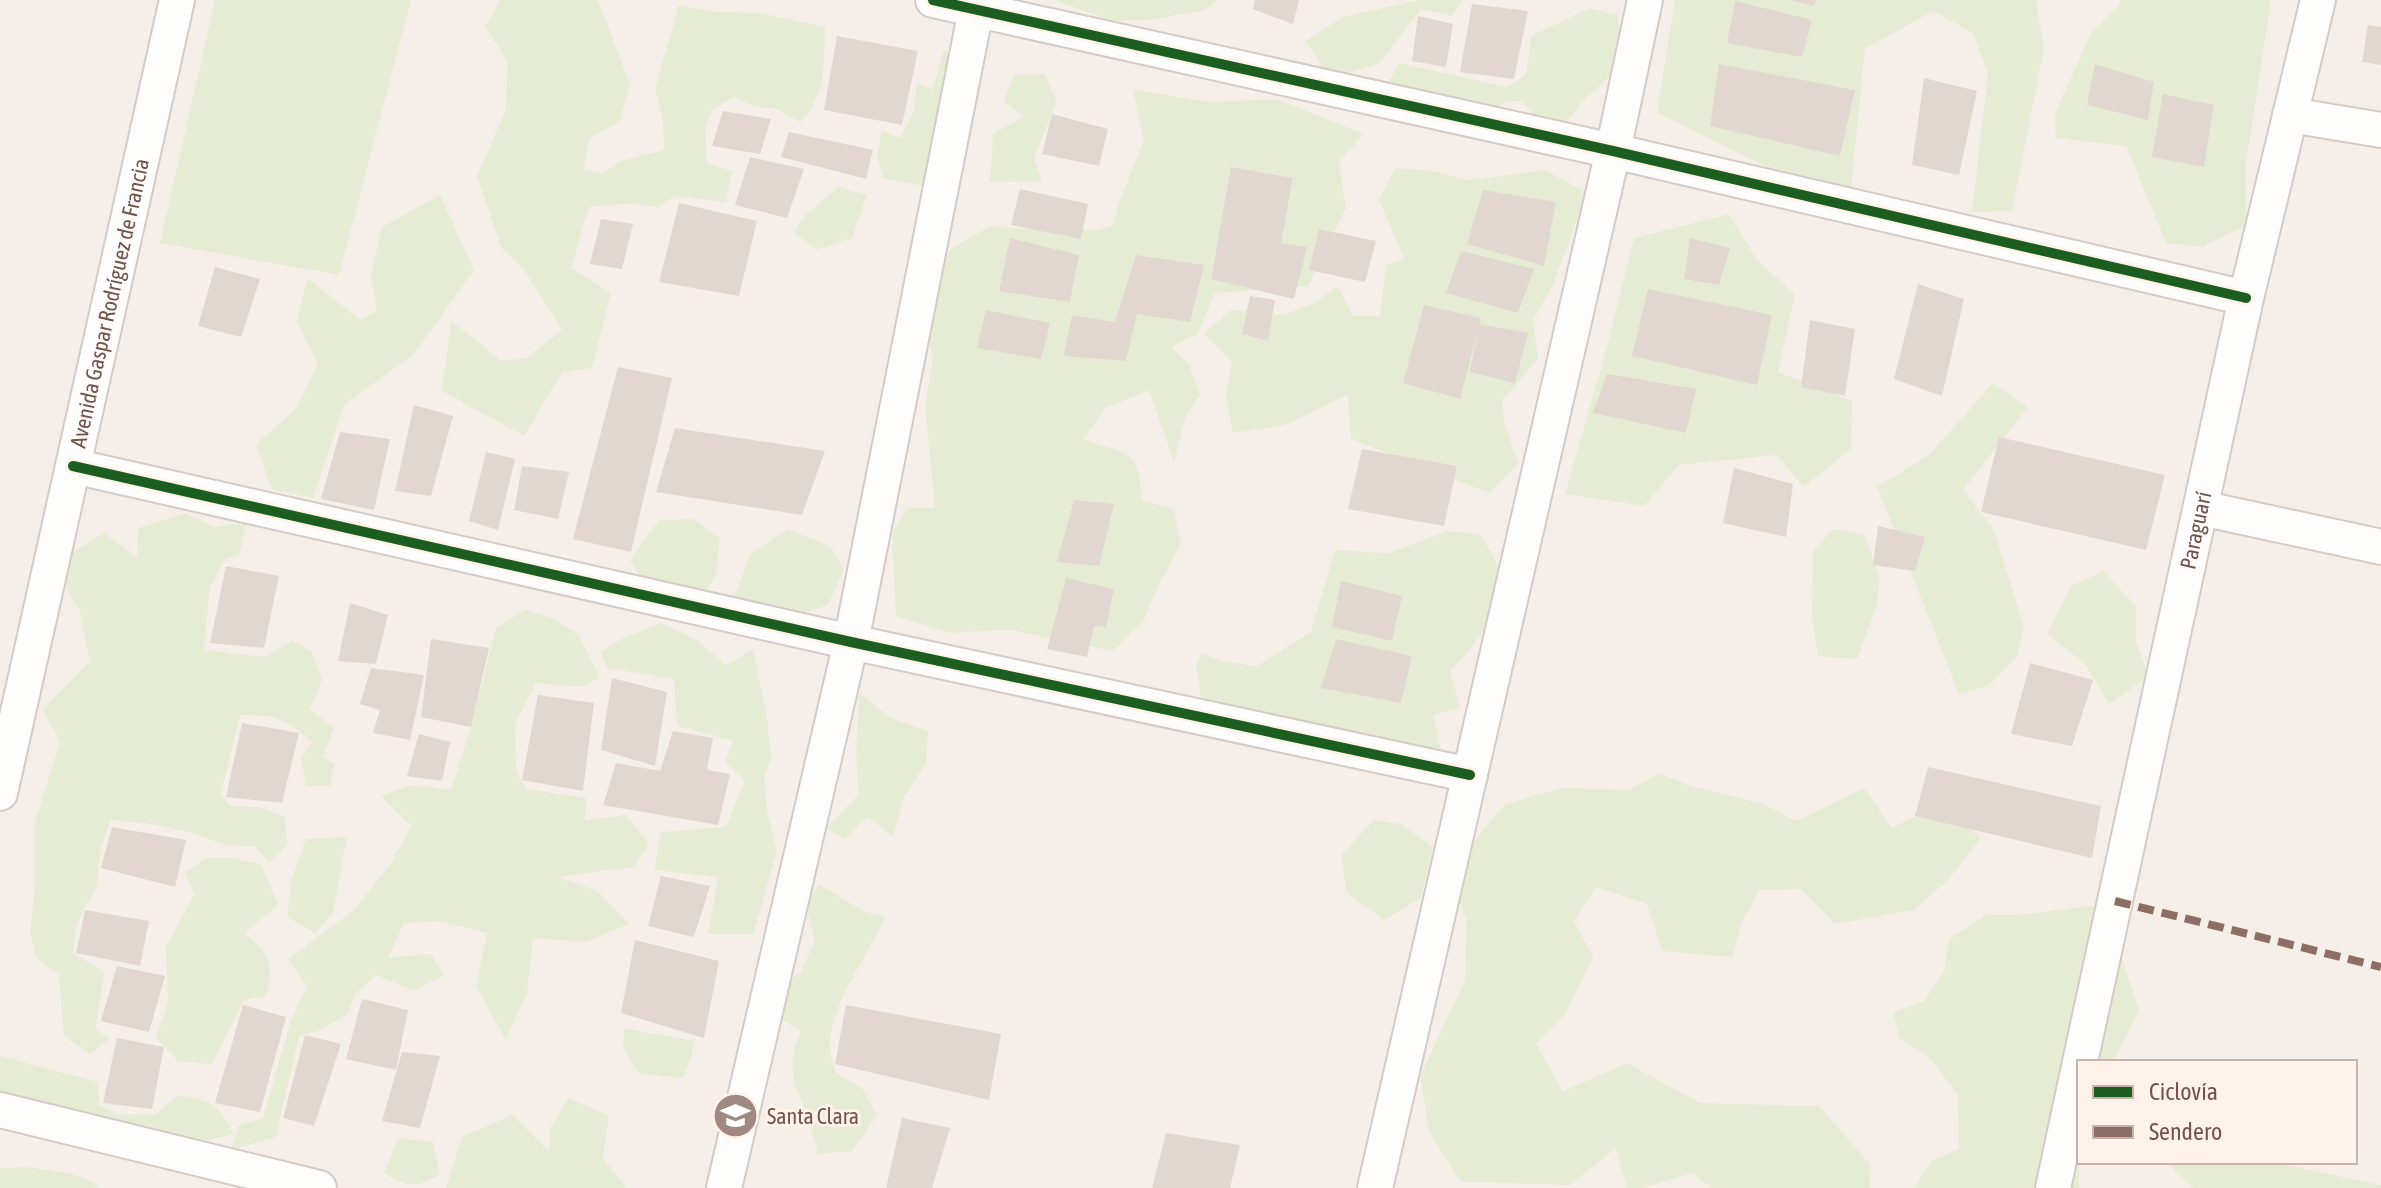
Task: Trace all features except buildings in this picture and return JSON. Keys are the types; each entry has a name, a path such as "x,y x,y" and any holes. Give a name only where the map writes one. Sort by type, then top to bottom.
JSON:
{"street":[{"name":"Avenida Gaspar Rodríguez de Francia","path":"0,793 177,0"},
{"path":"933,0 976,5 2246,298"},
{"path":"1375,1188 1645,0"},
{"name":"Paraguarí","path":"2081,1060 2246,298 2318,0"},
{"path":"724,1188 851,642 976,5"},
{"path":"2290,115 2381,130"},
{"path":"73,466 851,642 1470,775"},
{"path":"2201,508 2381,547"},
{"name":"Paraguarí","path":"2053,1188 2077,1078"},
{"path":"0,1110 319,1188"}],"green space":[{"path":"215,0 411,0 339,275 160,243"},
{"path":"501,0 598,0 630,84 620,121 589,139 584,169 602,174 621,161 664,150 663,121 655,89 679,5 715,12 761,13 825,27 820,90 800,122 776,109 753,106 734,97 712,110 705,130 707,163 732,171 726,202 675,196 657,208 635,203 589,207 571,268 611,293 592,368 562,372 524,436 442,391 451,321 501,360 525,359 562,330 523,268 501,247 477,176 505,112 508,63 485,26"},
{"path":"1055,0 1218,0 1205,10 1149,20 1111,21"},
{"path":"1419,0 1462,0 1452,16 1421,9 1380,63 1331,78 1305,41 1343,17"},
{"path":"1675,0 2036,0 2044,49 2012,211 1972,212 1988,74 1973,33 1933,11 1865,49 1851,187 1773,170 1657,112"},
{"path":"2120,0 2271,0 2246,163 2246,225 2203,247 2166,243 2126,146 2056,138 2055,113 2092,31 2119,6"},
{"path":"1590,8 1618,15 1622,65 1581,103 1562,128 1538,119 1521,101 1505,101 1492,114 1386,87 1399,63 1506,87 1526,75 1531,36"},
{"path":"944,50 957,56 938,147 923,186 883,178 877,157 882,131 900,138 913,113 917,83 933,89"},
{"path":"1045,74 1057,102 1034,157 1042,181 990,182 993,134 1024,116 1004,101 1014,75"},
{"path":"1133,90 1212,102 1277,99 1364,134 1339,162 1346,208 1308,286 1215,293 1197,334 1171,347 1189,364 1200,395 1186,415 1174,462 1149,390 1106,408 1083,439 1120,451 1133,461 1142,500 1174,509 1181,544 1143,622 1112,651 1011,630 950,633 896,616 892,532 908,508 935,508 925,406 933,358 918,298 953,247 989,227 1097,230 1114,225 1119,202 1144,140"},
{"path":"1395,168 1429,170 1468,180 1545,170 1587,193 1553,285 1533,320 1538,359 1502,401 1505,424 1518,464 1489,493 1351,439 1348,395 1285,425 1233,433 1226,396 1232,362 1204,333 1231,310 1283,315 1314,303 1338,286 1353,316 1380,316 1386,265 1404,259 1379,200"},
{"path":"838,187 867,195 852,238 816,250 795,233 807,214"},
{"path":"440,195 474,270 414,354 344,405 313,498 272,490 256,444 297,408 318,364 297,321 307,278 361,320 377,310 371,276 382,227"},
{"path":"1729,214 1757,260 1795,294 1778,372 1852,401 1851,449 1804,487 1777,455 1679,465 1644,506 1565,494 1634,238"},
{"path":"1993,383 2028,407 1963,490 1994,530 2024,627 2017,656 1988,686 1959,694 1877,487 1929,455"},
{"path":"185,513 214,527 247,522 239,555 225,559 210,586 204,650 266,657 292,640 312,652 322,680 310,709 334,728 323,757 334,764 330,786 306,786 301,758 312,742 279,720 240,715 221,794 230,806 259,807 284,816 288,845 269,862 255,847 225,845 192,833 151,824 111,820 101,847 97,885 76,926 73,954 105,971 95,1028 109,1039 90,1054 64,1036 59,975 36,957 30,932 35,886 35,822 60,742 43,709 90,661 79,609 51,565 104,533 137,557 138,528"},
{"path":"693,519 720,538 716,574 704,597 643,584 630,560 659,520"},
{"path":"787,529 830,546 844,570 828,605 781,620 735,596 750,554"},
{"path":"1833,529 1865,535 1880,581 1876,608 1857,659 1818,656 1812,618 1813,551"},
{"path":"1447,531 1480,534 1496,562 1499,593 1489,622 1450,671 1460,708 1433,715 1441,750 1321,735 1276,714 1270,718 1229,712 1201,696 1196,666 1202,653 1221,661 1257,666 1311,632 1335,550 1389,553"},
{"path":"2104,571 2136,607 2136,642 2149,676 2109,704 2085,664 2047,634 2071,586"},
{"path":"525,610 552,618 578,634 600,678 581,687 536,683 515,724 516,771 527,789 586,798 585,820 626,815 649,844 633,867 557,877 596,890 629,924 586,942 533,938 527,993 506,1040 476,987 487,933 438,921 404,923 388,958 431,954 444,975 414,991 376,975 356,993 347,1015 318,1031 299,1036 276,1137 231,1150 239,1125 263,1118 291,1020 307,987 288,959 353,911 389,866 411,826 381,796 411,785 451,790 471,727 496,628"},
{"path":"661,623 697,640 726,665 753,649 767,717 771,758 764,778 767,811 777,851 753,935 708,934 718,877 654,870 661,832 726,827 745,781 725,762 733,741 677,726 674,679 607,668 601,652 621,639"},
{"path":"859,693 891,718 928,731 926,763 904,797 893,837 868,817 844,839 826,828 858,795 856,753"},
{"path":"1659,773 1691,786 1764,804 1796,821 1864,788 1892,828 1944,801 1981,838 1948,880 1914,910 1835,924 1801,889 1760,890 1741,923 1733,957 1662,951 1647,904 1596,887 1574,921 1593,957 1565,1014 1536,1044 1563,1091 1627,1063 1700,1103 1819,1106 1869,1163 1870,1188 1712,1188 1692,1173 1642,1188 1627,1188 1616,1148 1570,1185 1461,1182 1429,1132 1420,1076 1465,980 1466,919 1448,872 1505,804 1564,788 1629,790"},
{"path":"1374,820 1401,824 1433,847 1421,898 1384,920 1347,893 1341,855"},
{"path":"347,837 333,913 315,933 287,917 291,881 306,839"},
{"path":"228,857 262,865 278,905 245,933 265,954 270,968 269,985 266,996 244,1000 211,1065 178,1061 156,1038 168,1002 166,947 194,895 185,872 207,858"},
{"path":"820,885 865,912 885,916 838,1009 830,1042 836,1073 862,1088 877,1115 852,1151 818,1154 793,1074 793,1054 801,1031 778,1017 778,984 801,972 815,941 805,902"},
{"path":"2105,904 2139,1011 2113,1060 2077,1060 2079,1188 1914,1188 1931,1161 1959,1149 1958,1095 1927,1055 1900,1039 1893,1013 1924,1001 1944,971 1949,939 1986,915 2018,915"},
{"path":"624,1028 694,1041 683,1078 640,1074 623,1049"},
{"path":"0,1056 98,1082 99,1105 118,1114 154,1115 179,1095 199,1099 219,1110 233,1134 184,1146 0,1100"},
{"path":"568,1098 609,1115 603,1158 627,1188 446,1188 462,1137 512,1115 550,1152 550,1129"},
{"path":"398,1138 433,1142 440,1175 412,1184 384,1173"},
{"path":"2167,1164 2281,1164 2381,1185 2381,1188 2193,1188"},
{"path":"27,1167 74,1175 100,1188 0,1188 0,1168"}],"marked path":[{"path":"2115,901 2381,967"}],"cycle path":[{"path":"933,0 1613,151 2246,298"},
{"path":"73,466 851,642 1470,775"}],"place":[{"name":"Santa Clara","path":"736,1116"}]}
